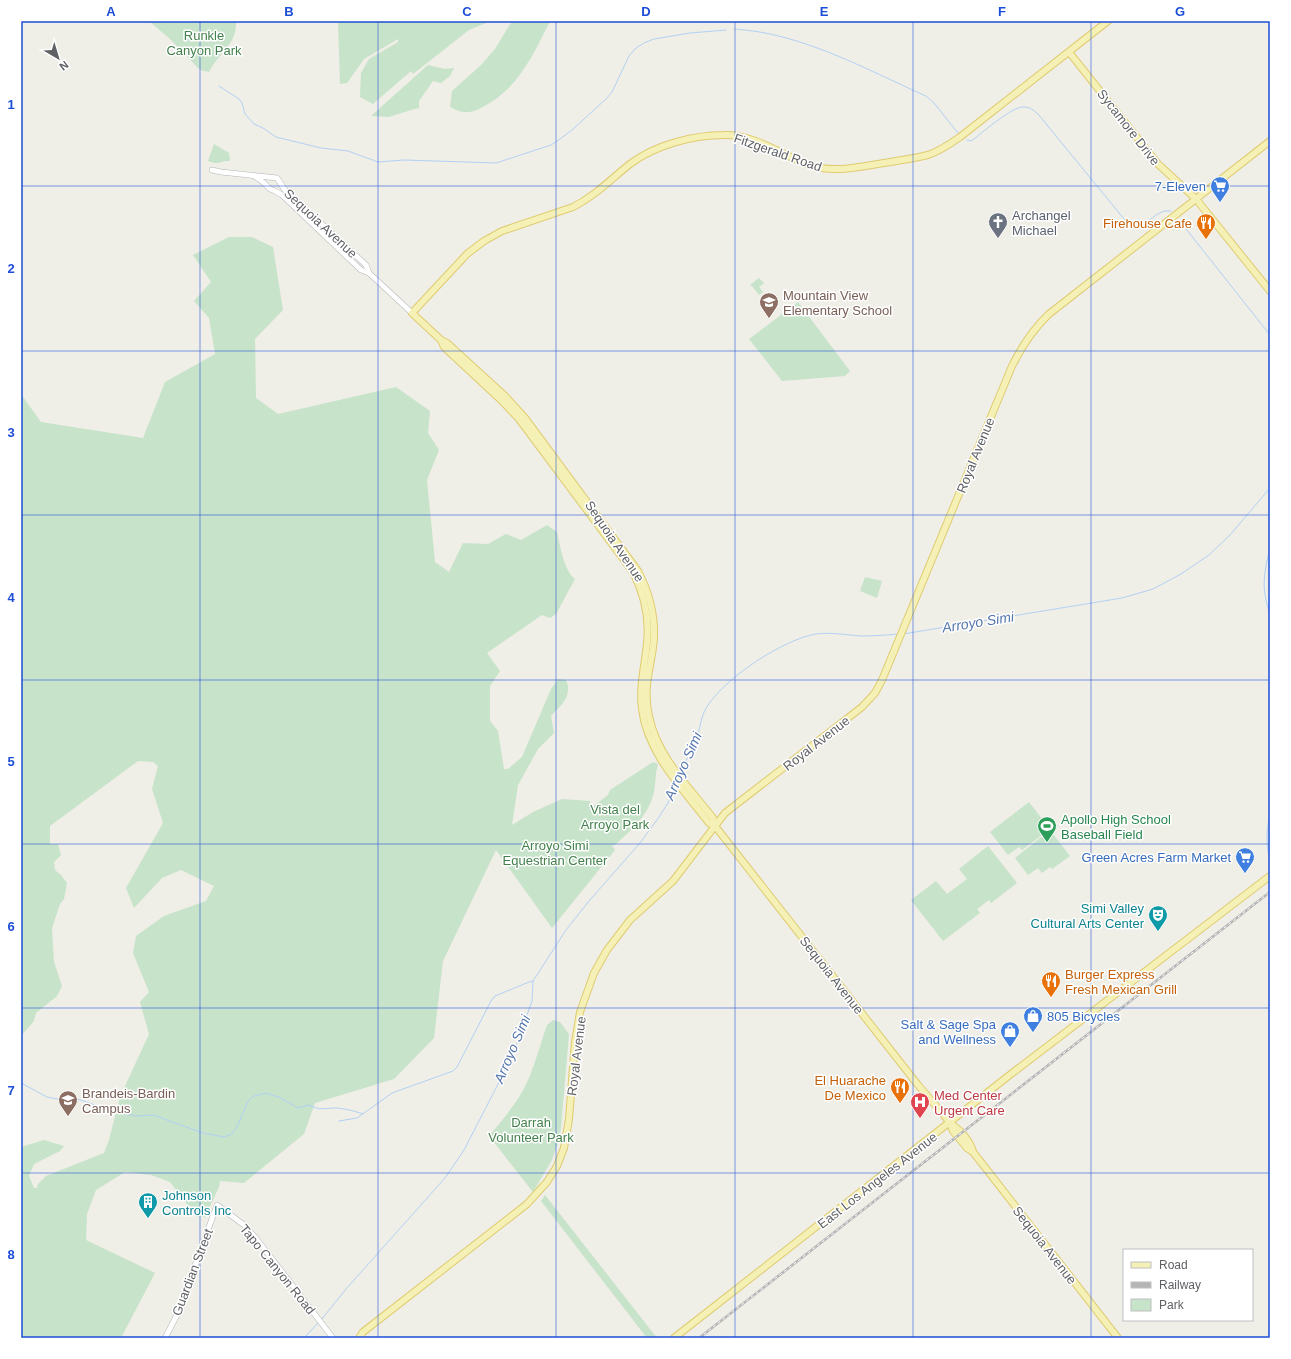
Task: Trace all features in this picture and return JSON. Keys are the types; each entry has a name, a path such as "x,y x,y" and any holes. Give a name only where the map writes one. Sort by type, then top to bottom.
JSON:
{"main road":[{"name":"Fitzgerald Road","path":"412,313 467,254 484,241 502,231 573,207 583,202 600,190 631,163 668,144 682,140 717,135 738,136 758,142 812,166 834,169 919,157 939,151 956,140 1108,21"},
{"name":"Sycamore Drive","path":"1069,52 1158,164 1196,199 1270,291"},
{"name":"Royal Avenue","path":"359,1337 538,1194 559,1162 566,1140 577,1025 584,999 600,962 623,929 673,881 720,819 731,808 862,707 879,686 1012,366 1025,342 1049,314 1270,141"},
{"name":"Sequoia Avenue","path":"412,313 505,396 525,418 638,571 649,595 654,624 647,680 647,708 654,736 668,765 713,818 715,826 918,1085 950,1123 953,1131 967,1148 973,1152 1118,1338"},
{"name":"East Los Angeles Avenue","path":"674,1338 1270,876"}],"street":[{"name":"Sequoia Avenue","path":"212,170 277,178 284,190 366,265 369,274"},
{"name":"Sequoia Avenue","path":"254,176 270,189 282,195 361,270 369,274 412,313"},
{"name":"Sequoia Avenue","path":"266,185 270,178"},
{"name":"Tapo Canyon Road","path":"217,1205 244,1225 252,1234 333,1338"},
{"name":"Guardian Street","path":"165,1338 177,1315 217,1205"}],"green space":[{"name":"Runkle Canyon Park","path":"149,21 236,21 236,29 231,42 209,72 200,70 170,39"},
{"path":"338,21 491,21 469,30 413,74 411,71 373,104 360,97 361,73 369,59 398,42 398,39 364,59 347,83 340,84"},
{"path":"512,21 550,21 532,56 509,88 488,104 471,112 461,112 450,107 452,91 481,65 495,49"},
{"path":"428,65 445,69 454,68 450,76 441,83 433,81 419,101 419,108 389,117 371,116"},
{"path":"214,144 229,153 230,161 215,163 208,161"},
{"path":"229,237 252,237 273,247 283,310 255,339 256,398 278,414 396,387 430,411 428,433 439,450 427,480 435,562 449,572 463,543 488,544 506,534 521,540 547,525 557,532 565,564 575,579 556,614 550,618 542,615 487,653 500,671 490,686 490,721 498,731 504,769 508,769 522,757 551,689 558,679 566,680 568,686 565,700 551,716 554,733 538,749 518,785 512,825 533,812 562,799 590,801 591,808 608,795 610,790 653,762 658,764 654,792 648,808 639,822 615,845 612,846 615,850 552,928 496,850 443,961 434,1038 394,1079 315,1103 304,1134 244,1183 220,1181 219,1187 205,1217 197,1217 170,1182 151,1175 125,1172 96,1190 87,1214 86,1240 155,1273 121,1338 21,1338 21,1147 44,1140 64,1146 60,1151 34,1164 29,1176 34,1188 37,1188 38,1184 46,1176 104,1153 109,1140 120,1097 149,1034 140,1002 149,992 133,953 136,936 164,916 206,901 214,886 181,870 162,878 134,908 126,888 163,823 152,789 158,766 153,762 138,761 50,826 50,844 58,844 61,855 54,862 55,870 67,883 64,899 60,904 52,928 54,962 62,986 57,996 36,1013 34,1021 21,1036 21,394 41,422 143,438 165,382 215,354 209,318 194,301 211,282 193,255"},
{"path":"759,278 764,283 759,287 763,292 759,295 750,285"},
{"path":"798,302 850,371 845,376 782,381 749,339"},
{"path":"865,577 882,581 877,598 860,591"},
{"path":"1029,802 1050,829 1022,850 1019,847 1008,855 990,832"},
{"name":"Apollo High School Baseball Field","path":"1050,830 1070,856 1052,869 1050,867 1042,873 1038,868 1028,875 1015,858"},
{"path":"988,846 1017,883 991,903 989,900 977,909 980,913 943,941 911,900 936,881 947,894 967,879 959,869"},
{"name":"Darrah Volunteer Park","path":"553,1020 560,1022 569,1034 561,1128 559,1140 552,1160 533,1192 489,1136 521,1094 532,1072 547,1025"},
{"path":"545,1195 657,1338 647,1338 541,1201"}],"waterway":[{"path":"734,29 784,37 809,45 856,64 926,96 934,103 958,133"},
{"path":"219,86 239,99 242,103 245,114 254,124 276,137 321,148 348,151 378,162 404,160 496,163 551,145 572,130 612,92 629,56 636,48 644,43 654,39 690,33 726,30"},
{"path":"967,140 971,141 1013,110 1024,107 1031,109 1038,114 1124,219 1133,223 1146,222 1159,213 1171,211"},
{"path":"1179,220 1270,335"},
{"name":"Arroyo Simi","path":"903,634 1122,598 1153,589 1181,574 1209,555 1230,535 1270,488"},
{"path":"1269,553 1270,548"},
{"path":"1268,556 1264,585 1270,614"},
{"name":"Arroyo Simi","path":"680,772 697,739 702,717 708,705 728,683 756,661 787,644 816,634 833,633 862,636 898,634"},
{"name":"Arroyo Simi","path":"321,1320 346,1289 445,1178 464,1150 512,1057 532,1001 533,981 566,930 589,901 640,843 659,817 668,803 675,784"},
{"path":"1270,816 1267,838 1270,860"},
{"path":"339,1121 357,1118 392,1093 453,1071 457,1067 495,996 533,981"},
{"path":"21,1083 47,1097 57,1099 72,1097 115,1112 136,1116 153,1115 203,1133 224,1137 232,1134 237,1127 248,1101 254,1096 266,1093 281,1098 298,1108 309,1105 320,1109 337,1108 363,1114"},
{"name":"Arroyo Simi","path":"304,1338 319,1322"},
{"path":"1268,1338 1270,1327"}],"railway":[{"path":"699,1338 1270,892"}],"place":[{"name":"7-Eleven","path":"1220,203"},
{"name":"Archangel Michael","path":"998,239"},
{"name":"Firehouse Cafe","path":"1206,240"},
{"name":"Mountain View Elementary School","path":"769,319"},
{"name":"Apollo High School Baseball Field","path":"1047,843"},
{"name":"Green Acres Farm Market","path":"1245,874"},
{"name":"Simi Valley Cultural Arts Center","path":"1158,932"},
{"name":"Burger Express Fresh Mexican Grill","path":"1051,998"},
{"name":"805 Bicycles","path":"1033,1033"},
{"name":"Salt & Sage Spa and Wellness","path":"1010,1048"},
{"name":"El Huarache De Mexico","path":"900,1104"},
{"name":"Brandeis-Bardin Campus","path":"68,1117"},
{"name":"Med Center Urgent Care","path":"920,1119"},
{"name":"Johnson Controls Inc","path":"148,1219"}],"park label":[{"name":"Vista del Arroyo Park","path":"615,816"},
{"name":"Arroyo Simi Equestrian Center","path":"555,852"}]}
